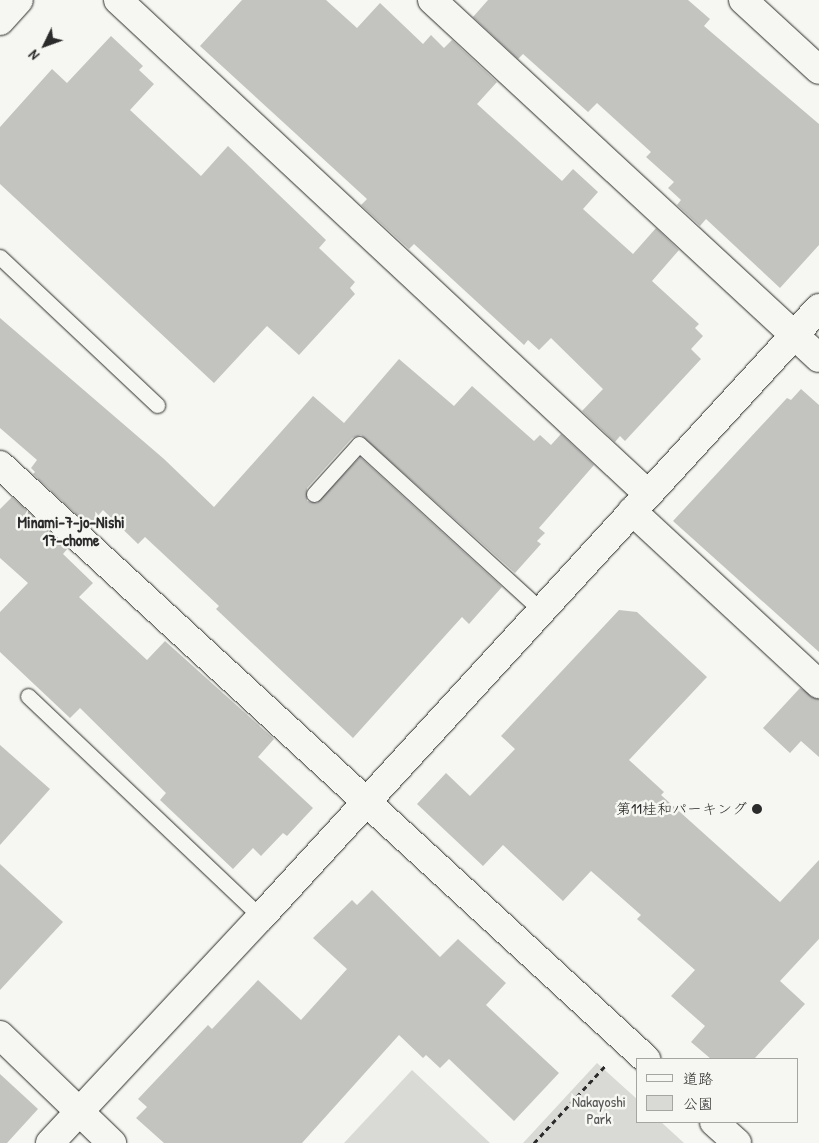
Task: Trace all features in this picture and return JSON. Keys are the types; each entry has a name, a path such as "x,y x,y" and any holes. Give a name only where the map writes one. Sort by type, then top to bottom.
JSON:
{"street":[{"path":"0,21 19,0"},
{"path":"118,0 640,502 819,684"},
{"path":"432,0 819,358"},
{"path":"743,0 819,70"},
{"path":"50,1143 262,917 365,802 819,308"},
{"path":"0,465 645,1058"},
{"path":"0,1035 112,1143"},
{"path":"715,1123 737,1143"}],"lane":[{"path":"0,257 157,405"},
{"path":"314,494 359,444 541,610"},
{"path":"28,696 262,917"}],"path":[{"path":"534,1143 610,1062"}],"green space":[{"name":"Nakayoshi Park","path":"597,1063 636,1098 636,1123 662,1123 684,1143 523,1143"},
{"path":"412,1070 490,1143 344,1143"}],"building":[{"path":"242,0 326,0 357,28 380,3 423,44 431,35 444,48 452,40 497,82 477,104 562,181 573,169 598,192 583,209 633,254 656,228 679,250 652,281 699,324 695,328 703,336 691,349 701,359 625,441 620,436 615,442 582,411 603,389 551,338 539,350 528,340 524,345 414,244 409,249 361,205 367,199 200,46"},
{"path":"488,0 688,0 710,19 704,26 819,124 819,245 780,288 706,219 700,226 677,205 681,200 668,188 674,182 646,157 651,152 597,103 588,112 523,54 518,59 473,17"},
{"path":"111,36 143,66 139,70 154,84 130,110 201,176 228,146 326,240 319,248 355,282 350,288 355,294 299,355 267,326 214,383 0,184 0,127 52,69 67,83"},
{"path":"0,318 164,459 214,507 313,396 344,423 399,359 454,406 472,386 534,441 540,435 551,445 561,434 594,465 539,528 545,533 537,541 541,544 515,573 361,435 352,438 307,488 307,501 317,503 360,457 502,587 469,624 462,617 353,738 216,609 219,606 145,537 138,544 103,510 89,526 33,474 35,472 31,468 37,460 0,428"},
{"path":"801,389 819,405 819,652 673,521 787,398 791,400"},
{"path":"12,497 68,548 63,554 93,583 79,597 147,660 165,641 274,739 258,757 313,808 287,836 283,833 261,856 253,848 233,869 160,800 166,793 80,708 70,718 0,652 0,612 28,583 0,558 0,509"},
{"path":"619,610 637,612 707,677 629,760 664,792 661,795 780,902 819,860 819,939 780,981 805,1004 755,1058 710,1058 691,1042 705,1026 671,996 695,970 637,919 641,915 591,871 563,901 503,845 483,866 417,804 446,773 470,796 515,749 501,736"},
{"path":"800,688 819,699 819,757 801,741 790,753 763,728"},
{"path":"0,745 50,789 0,845"},
{"path":"0,864 63,922 0,990"},
{"path":"372,890 440,957 458,939 506,983 486,1005 559,1073 514,1121 449,1059 440,1068 426,1055 423,1058 399,1035 302,1143 164,1143 136,1118 147,1107 138,1099 208,1025 212,1029 258,980 301,1020 347,969 313,938 352,900 357,905"},
{"path":"0,1074 38,1109 7,1143 0,1143"}],"place":[{"name":"第11桂和パーキング","path":"757,809"}],"district":[{"name":"Minami-7-jo-Nishi 17-chome","path":"71,531"}]}
